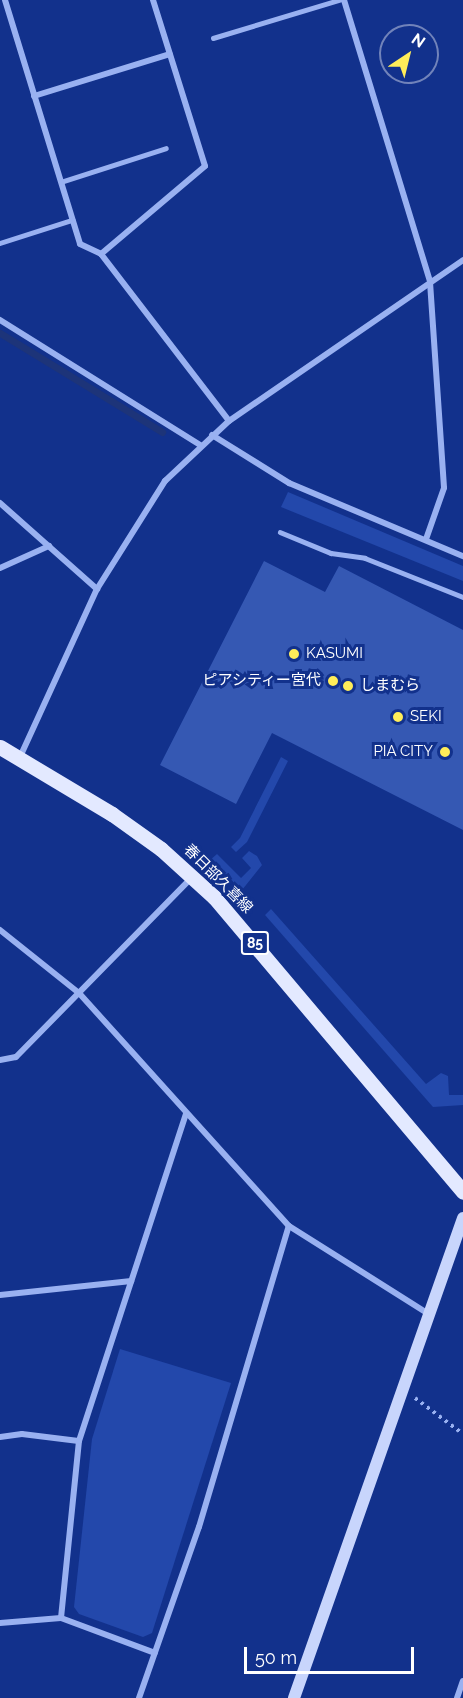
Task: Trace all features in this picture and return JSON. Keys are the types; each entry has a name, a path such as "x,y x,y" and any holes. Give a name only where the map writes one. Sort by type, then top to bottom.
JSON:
{"main road":[{"name":"春日部久喜線","path":"0,747 112,814 192,877 288,980 463,1192"}],"street":[{"path":"5,0 80,244 101,254 229,421"},
{"path":"101,254 205,166 153,0"},
{"path":"344,0 430,282 444,488 426,539"},
{"path":"34,96 170,54"},
{"path":"20,757 97,589 145,508 200,445 229,421 463,260"},
{"path":"0,320 200,445"},
{"path":"212,435 289,483 463,556"},
{"path":"0,503 97,589"},
{"path":"0,568 49,546"},
{"path":"0,1060 16,1057 192,877"},
{"path":"0,930 79,993 289,1226 429,1314"},
{"path":"61,1618 78,1442 186,1113"},
{"path":"294,1698 463,1218"},
{"path":"139,1698 199,1527 289,1226"},
{"path":"0,1295 131,1281"},
{"path":"0,1437 22,1434 78,1442"},
{"path":"0,1623 61,1618 155,1653"},
{"path":"457,1698 463,1681"}],"lane":[{"path":"213,38 339,0"},
{"path":"61,182 166,148"},
{"path":"0,243 72,220"},
{"path":"280,532 331,553 365,558 463,597"}],"path":[{"path":"403,1388 463,1434"}],"shaded area":[{"path":"288,492 463,566 463,581 281,507"},
{"path":"281,757 288,761 247,842 236,852 231,847 240,838"},
{"path":"249,851 257,856 262,865 242,890 209,861 217,854 241,878 251,868 242,858"},
{"path":"271,909 426,1084 441,1073 448,1076 449,1095 463,1095 463,1105 433,1107 265,915"},
{"path":"120,1349 231,1383 152,1633 143,1637 79,1614 74,1607 92,1439"}],"building":[{"name":"ピアシティー宮代","path":"264,561 325,592 339,566 463,630 463,830 272,733 236,804 160,765"}],"waterway":[{"path":"0,333 162,432"}],"place":[{"name":"KASUMI","path":"294,654"},
{"name":"ピアシティー宮代","path":"333,681"},
{"name":"しまむら","path":"348,686"},
{"name":"SEKI","path":"398,717"},
{"name":"PIA CITY","path":"445,752"}]}
